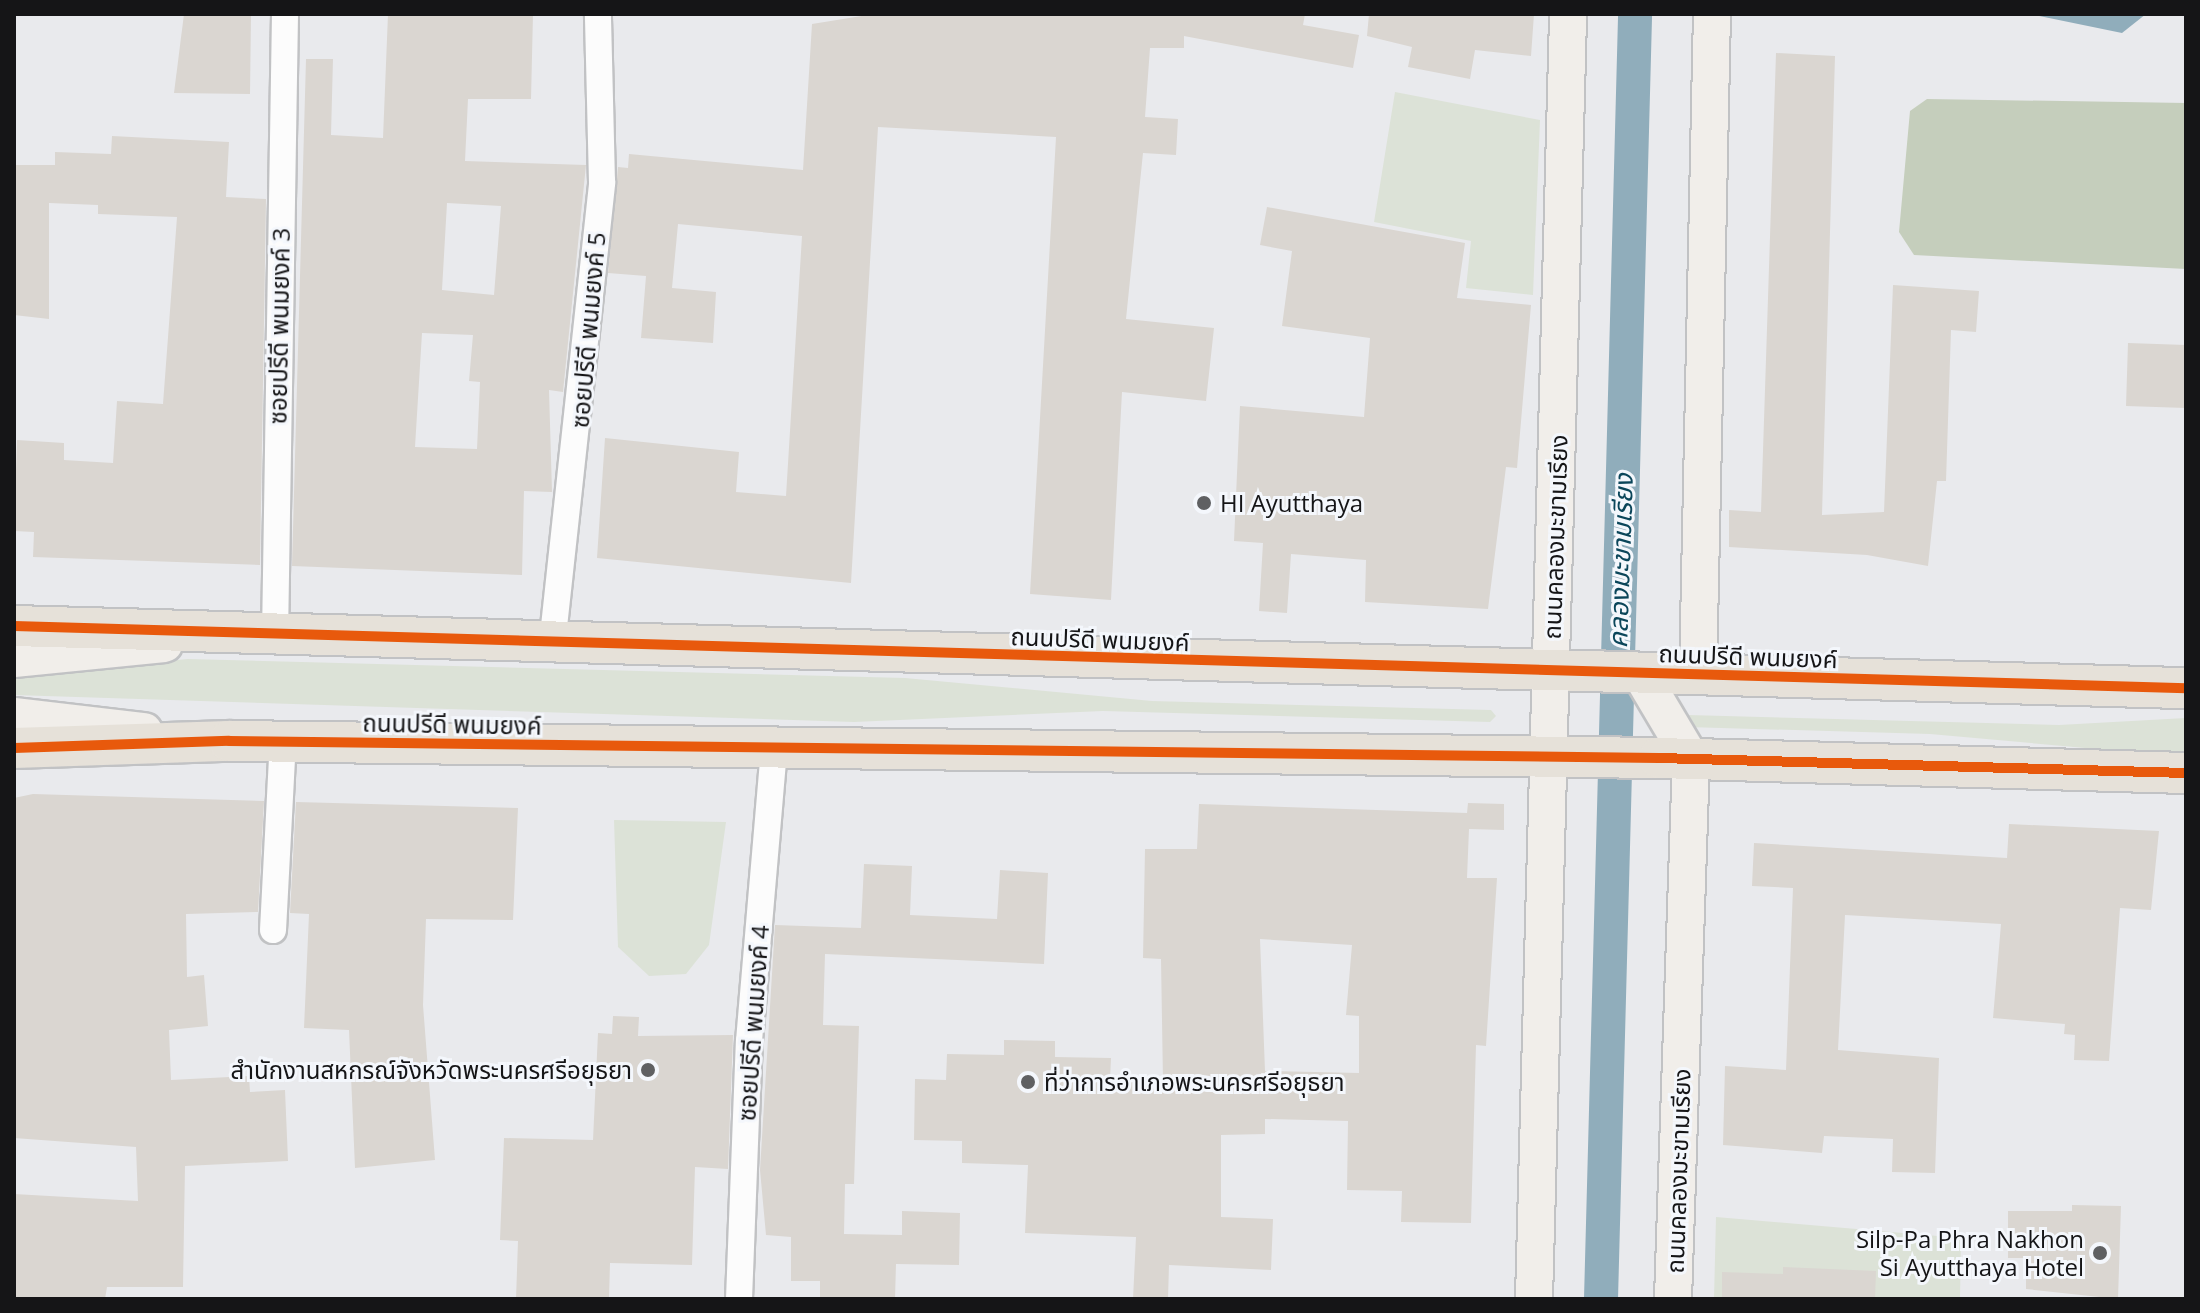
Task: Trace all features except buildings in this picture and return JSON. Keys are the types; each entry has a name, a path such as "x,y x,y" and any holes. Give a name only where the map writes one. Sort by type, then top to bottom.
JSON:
{"main road":[{"name":"ถนนปรีดี พนมยงค์","path":"14,626 260,637 1566,672 1665,682 2186,688"},
{"name":"ถนนปรีดี พนมยงค์","path":"14,748 229,741 1675,758 2186,773"}],"street":[{"name":"ซอยปรีดี พนมยงค์ 3","path":"260,637 285,14"},
{"name":"ซอยปรีดี พนมยงค์ 5","path":"552,645 602,182 598,14"},
{"name":"ถนนคลองมะขามเรียง","path":"1534,1299 1564,757 1568,14"},
{"path":"1675,758 1665,682 1712,14"},
{"name":"ถนนปรีดี พนมยงค์","path":"14,659 260,637"},
{"name":"ถนนปรีดี พนมยงค์","path":"14,716 229,741"},
{"path":"273,930 283,742"},
{"name":"ซอยปรีดี พนมยงค์ 4","path":"739,1299 749,1041 774,748"},
{"name":"ถนนคลองมะขามเรียง","path":"1673,1299 1675,758"}],"shaded area":[{"path":"1395,92 1540,120 1533,295 1466,288 1471,241 1374,222"},
{"path":"188,659 905,678 1152,701 1491,710 1496,716 1490,722 1103,711 854,722 14,695 14,675"},
{"path":"1688,715 2059,725 2186,718 2186,757 1930,734 1687,727"},
{"path":"614,820 726,822 709,945 686,974 649,976 618,947"},
{"path":"1716,1217 1961,1238 1960,1299 1714,1299"}],"green space":[{"path":"1927,99 2186,103 2186,269 1914,255 1899,232 1910,111"}],"water":[{"path":"2030,14 2146,14 2122,33"}],"waterway":[{"name":"คลองมะขามเรียง","path":"1601,1299 1635,14"}],"cycle path":[{"path":"14,626 2186,688"},
{"path":"14,748 229,741 1659,758 2186,773"}],"place":[{"name":"HI Ayutthaya","path":"1204,503"},
{"name":"สํานักงานสหกรณ์จังหวัดพระนครศรีอยุธยา","path":"648,1070"},
{"name":"ที่ว่าการอำเภอพระนครศรีอยุธยา","path":"1028,1082"},
{"name":"Silp-Pa Phra Nakhon Si Ayutthaya Hotel","path":"2100,1253"}]}
